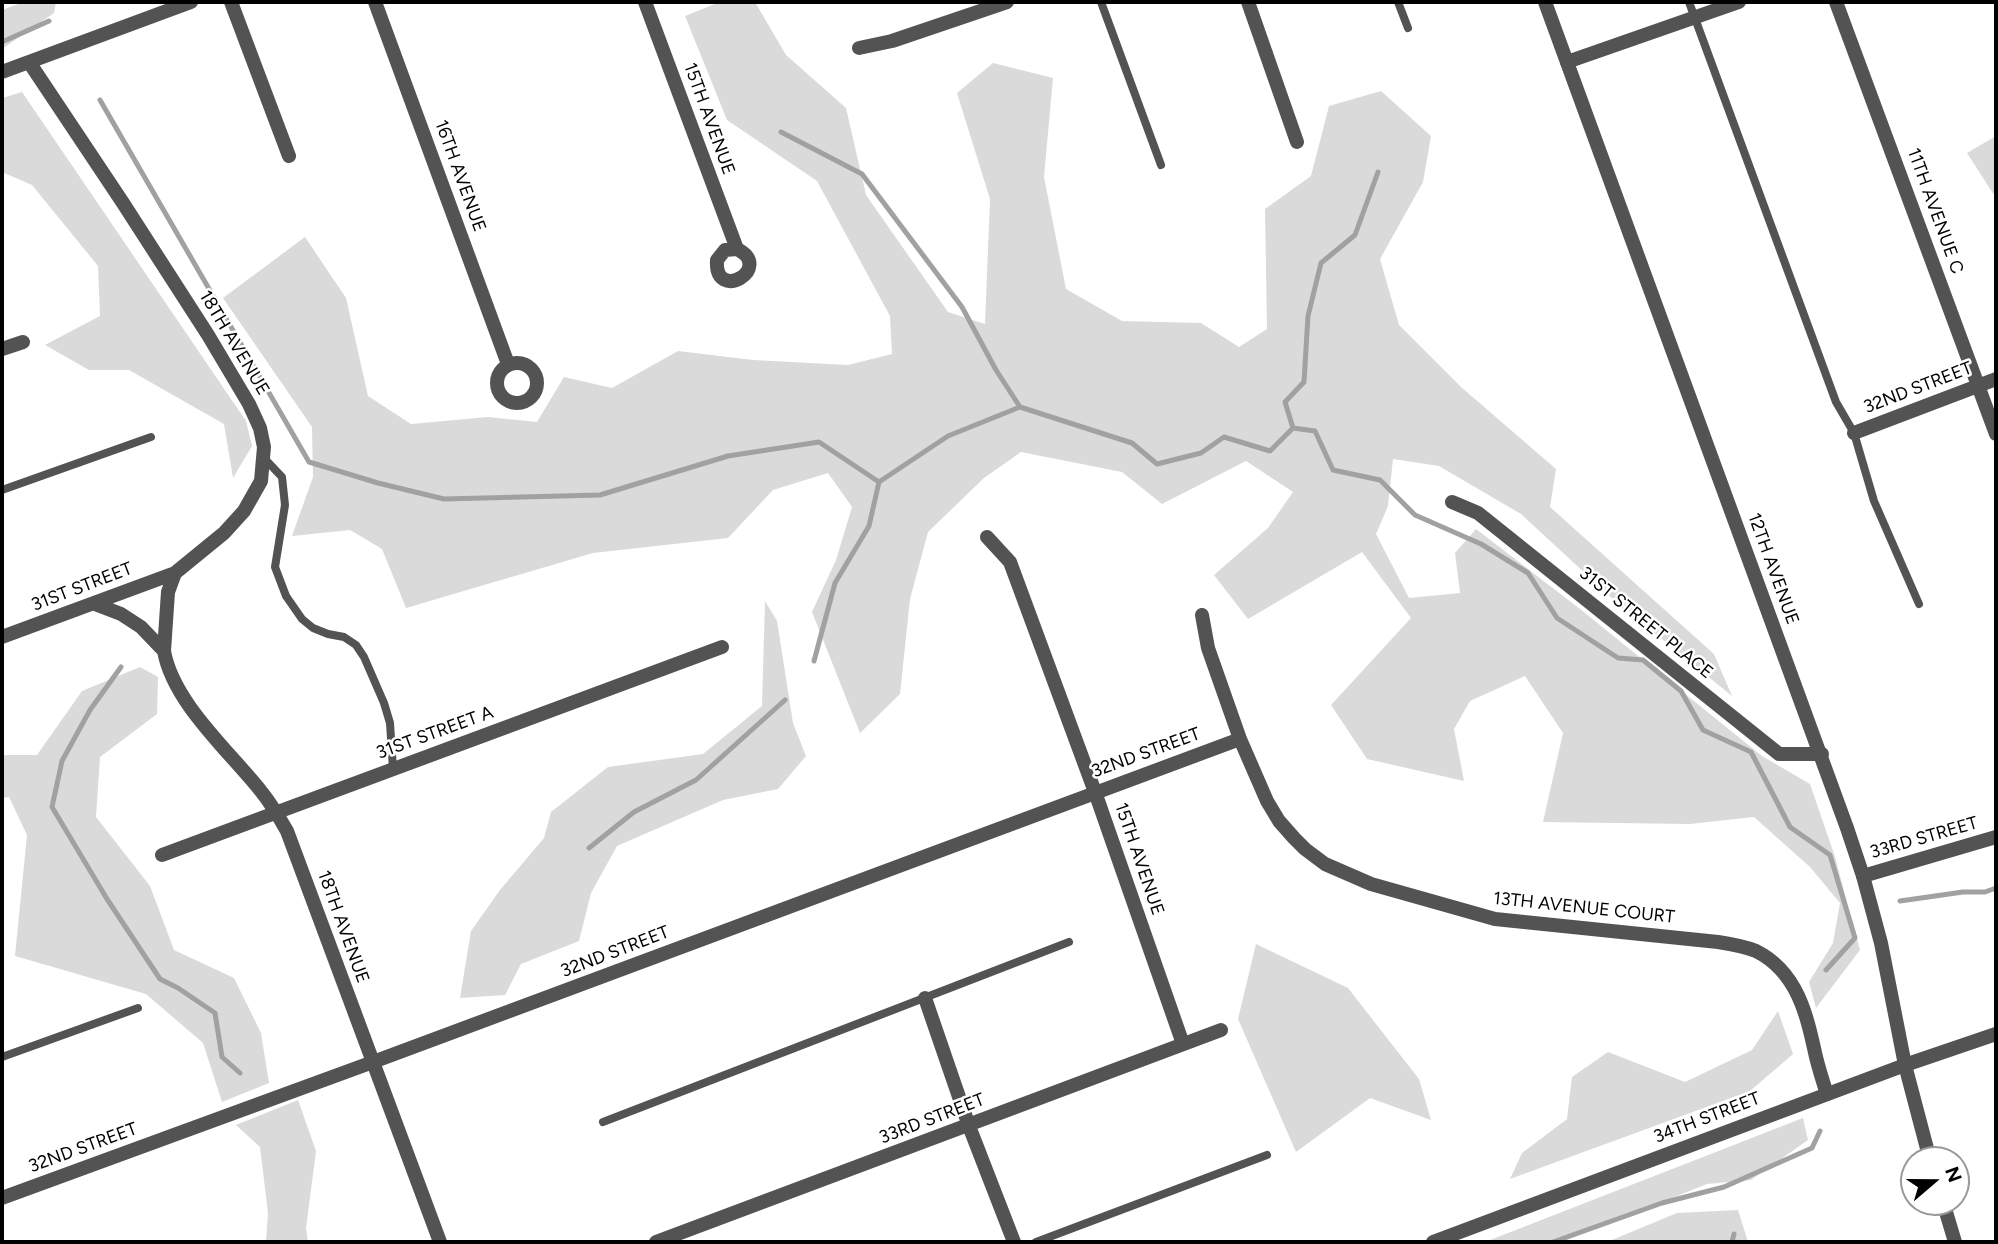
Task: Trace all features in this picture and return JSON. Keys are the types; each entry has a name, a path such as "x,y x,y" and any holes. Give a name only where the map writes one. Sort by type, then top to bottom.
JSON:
{"street":[{"path":"2,72 191,2"},
{"path":"231,2 289,156"},
{"name":"16TH AVENUE","path":"375,2 508,364"},
{"name":"15TH AVENUE","path":"645,2 737,249"},
{"path":"859,48 892,41 1007,2"},
{"path":"1248,2 1297,142"},
{"name":"12TH AVENUE","path":"1545,2 1701,433 1822,754 1863,876 1881,943 1905,1065 1926,1146"},
{"path":"1567,62 1739,2"},
{"name":"11TH AVENUE C","path":"1836,2 1996,435"},
{"name":"18TH AVENUE","path":"29,62 208,335 249,404 260,428 264,447 261,481 244,511 225,533 175,573 168,592 164,651 176,686 261,791 287,831 440,1242"},
{"path":"2,349 23,342"},
{"name":"32ND STREET","path":"1854,433 1996,379"},
{"name":"31ST STREET PLACE","path":"1452,502 1478,513 1779,754 1822,754"},
{"name":"15TH AVENUE","path":"987,537 1010,562 1095,792 1183,1044"},
{"name":"31ST STREET","path":"2,637 175,573"},
{"name":"18TH AVENUE","path":"94,604 121,614 141,627 164,651"},
{"name":"13TH AVENUE COURT","path":"1202,615 1208,648 1262,792 1279,821 1305,849 1325,864 1371,884 1495,919 1718,942 1740,946 1763,956 1782,971 1801,1000 1827,1094"},
{"name":"31ST STREET A","path":"162,855 722,647"},
{"name":"32ND STREET","path":"2,1198 1240,739"},
{"name":"33RD STREET","path":"1863,876 1996,837"},
{"path":"925,998 969,1126 1014,1242"},
{"name":"33RD STREET","path":"656,1242 1221,1030"},
{"name":"34TH STREET","path":"1433,1242 1905,1065 1996,1034"},
{"path":"1947,1216 1955,1242"}],"lane":[{"path":"1101,2 1161,165"},
{"path":"1398,2 1408,28"},
{"path":"1689,2 1836,402 1854,433 1874,501 1919,604"},
{"path":"2,490 150,437"},
{"path":"264,458 282,477 285,505 275,568 286,596 302,619 313,628 344,637 356,645 364,657 390,723 393,769"},
{"path":"603,1122 1069,942"},
{"path":"2,1057 138,1008"},
{"path":"1036,1242 1267,1155"}],"shaded area":[{"path":"24,2 56,2 54,13 2,49 2,10"},
{"path":"720,2 755,2 786,55 846,108 866,195 948,312 985,324 990,199 957,93 993,63 1053,78 1044,177 1066,289 1122,321 1201,323 1239,347 1267,329 1265,209 1311,176 1329,106 1381,91 1431,136 1423,182 1380,259 1399,325 1461,387 1556,469 1550,507 1714,654 1732,696 1614,600 1521,514 1439,466 1393,459 1388,506 1376,534 1409,598 1460,593 1455,553 1476,529 1762,756 1810,784 1835,857 1860,950 1816,1008 1809,982 1833,943 1840,903 1810,867 1754,817 1690,824 1543,822 1563,733 1525,676 1470,701 1454,729 1464,781 1367,759 1331,705 1411,618 1362,552 1248,619 1214,575 1268,528 1293,492 1246,461 1162,504 1122,472 1021,452 984,478 928,532 910,599 900,694 860,733 812,612 836,560 852,507 828,473 773,490 728,538 593,553 406,608 382,549 350,530 292,536 313,477 312,427 223,298 305,237 346,298 368,396 411,424 488,417 537,422 564,377 612,388 678,351 753,360 848,365 892,354 890,316 817,181 727,120 685,16"},
{"path":"22,92 246,421 252,446 233,478 224,424 129,370 89,370 45,345 100,316 98,266 32,185 2,172 2,98"},
{"path":"1996,136 1996,198 1967,153"},
{"path":"765,601 777,621 793,723 806,756 778,789 723,800 617,846 591,893 579,941 521,964 505,995 460,998 471,931 500,890 544,838 551,812 608,767 703,754 762,706"},
{"path":"140,667 158,677 157,714 100,757 96,817 150,886 174,950 234,978 261,1033 269,1083 222,1102 203,1043 146,994 15,956 27,835 9,797 2,798 2,755 37,755 82,691"},
{"path":"1256,944 1348,988 1419,1079 1431,1120 1370,1098 1296,1152 1238,1019"},
{"path":"1778,1011 1793,1054 1750,1091 1510,1179 1522,1153 1567,1119 1572,1077 1608,1052 1685,1082 1752,1050"},
{"path":"298,1100 316,1151 306,1228 308,1242 266,1242 268,1213 260,1147 236,1125"},
{"path":"1803,1118 1808,1140 1751,1180 1707,1184 1561,1242 1485,1242"},
{"path":"1738,1210 1748,1242 1607,1242 1677,1213"}],"waterway":[{"path":"2,42 49,21"},
{"path":"100,100 309,462 378,483 444,499 600,495 728,456 819,442 879,482 948,436 1020,407 1132,443 1157,464 1201,453 1224,437 1270,451 1293,428 1315,431 1333,470 1380,480 1415,515 1481,544 1528,573 1557,618 1618,658 1643,660 1681,691 1703,730 1751,752 1790,827 1830,855 1855,938 1826,970"},
{"path":"781,132 862,174 962,307 996,370 1020,407"},
{"path":"1293,428 1285,402 1304,382 1308,316 1321,263 1355,235 1378,172"},
{"path":"814,661 835,583 869,526 879,482"},
{"path":"121,667 90,710 62,761 52,807 107,899 160,979 215,1013 222,1057 240,1073"},
{"path":"589,848 634,812 696,780 785,700"},
{"path":"1900,901 1963,892 1985,892 1996,888"},
{"path":"1553,1242 1662,1203 1724,1187 1812,1148 1820,1131"},
{"path":"1732,1242 1734,1234"}]}
